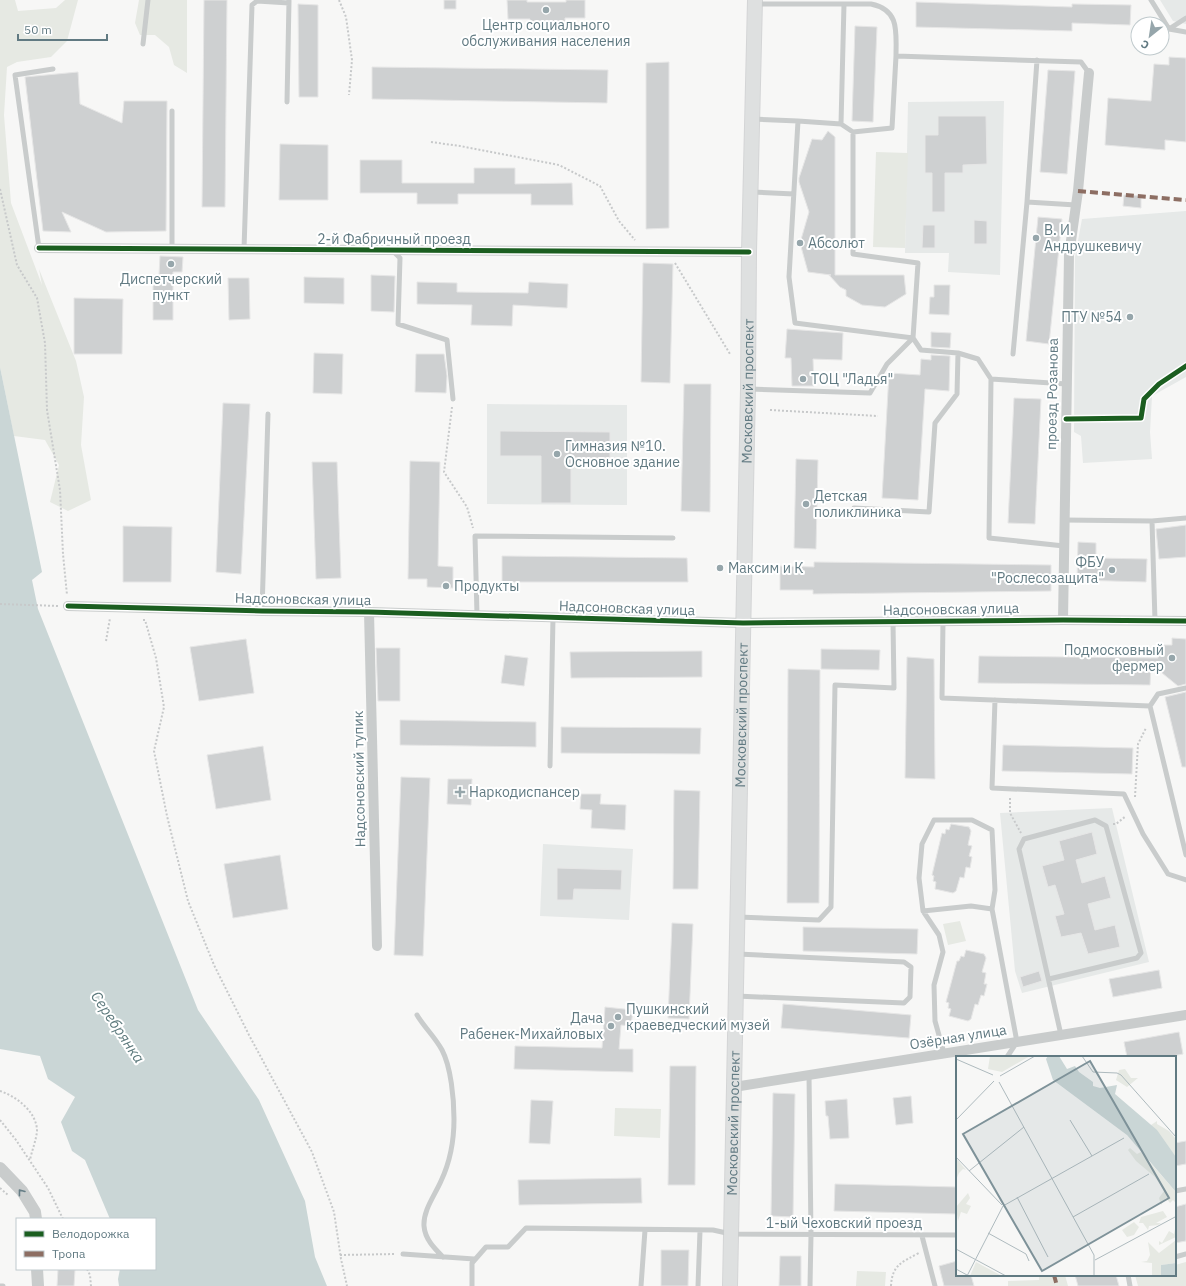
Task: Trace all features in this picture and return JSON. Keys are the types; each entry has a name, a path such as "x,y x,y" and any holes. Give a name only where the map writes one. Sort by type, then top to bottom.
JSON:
{"main road":[{"name":"Московский проспект","path":"730,1286 755,2"}],"street":[{"name":"проезд Розанова","path":"1063,620 1069,255 1076,205 1089,73"},
{"name":"2-й Фабричный проезд","path":"39,248 749,252"},
{"name":"Надсоновская улица","path":"68,606 369,612 743,623 1063,620 1186,621"},
{"name":"Надсоновский тупик","path":"369,612 378,946"},
{"name":"Озёрная улица","path":"734,1086 1186,1015"},
{"path":"0,1168 22,1191 35,1212 36,1218"},
{"path":"37,1270 38,1286"}],"lane":[{"path":"144,44 148,0"},
{"path":"1151,0 1161,16"},
{"path":"244,249 252,5 257,1 289,1 287,102"},
{"path":"753,119 841,124 853,132 892,128 896,56 896,25 887,10 871,2 844,4 812,2 755,2"},
{"path":"841,124 844,4"},
{"path":"1170,28 1186,18"},
{"path":"1170,29 1186,32"},
{"path":"896,56 1081,62 1089,73"},
{"path":"1013,354 1027,202 1037,60"},
{"path":"39,248 15,75 53,70"},
{"path":"172,111 172,249"},
{"path":"798,121 789,277 794,323 913,338"},
{"path":"853,132 853,254 918,263 913,338 921,350 958,353 978,360 991,379 989,538 1064,546"},
{"path":"751,191 794,194"},
{"path":"1027,202 1076,205"},
{"path":"393,251 400,258 398,324 447,340 453,400"},
{"path":"748,389 870,393 887,364 913,338"},
{"path":"854,508 929,512 935,423 957,394 958,353"},
{"path":"1066,419 1142,418 1144,399 1158,384 1186,366"},
{"path":"991,379 1067,384"},
{"path":"262,611 268,414"},
{"path":"1064,520 1152,521 1186,518"},
{"path":"1152,521 1155,621"},
{"path":"477,615 475,536 673,538"},
{"path":"550,766 554,618"},
{"path":"943,621 942,698 1150,706"},
{"path":"737,917 819,920 831,907 836,685 894,688 893,622"},
{"path":"1150,706 1158,694 1186,688"},
{"path":"995,700 992,788 1124,794 1143,834 1168,874 1186,880"},
{"path":"1150,706 1186,854"},
{"path":"944,1053 935,1021 934,985 944,952 939,935 923,911 919,878 922,844 934,820 972,820 992,830 995,890 992,909 1017,1042 1008,1056"},
{"path":"1048,979 1137,958 1141,953 1106,826 1095,820 1024,839 1019,848 1048,979 1061,1035"},
{"path":"923,911 971,906 992,909"},
{"path":"736,954 904,962 910,967 910,997 904,1003 736,996"},
{"path":"417,1015 442,1050 450,1077 454,1119 451,1153 442,1180 424,1215 424,1227 430,1243 443,1257"},
{"path":"809,1074 811,1235 810,1286"},
{"path":"1176,1191 1186,1189"},
{"name":"1-ый Чеховский проезд","path":"474,1259 486,1247 508,1247 526,1228 713,1230 731,1234 956,1235"},
{"path":"641,1286 645,1230"},
{"path":"698,1286 700,1231"},
{"path":"922,1236 935,1286"},
{"path":"403,1254 474,1259 472,1263 472,1286"},
{"path":"1176,1257 1186,1254"},
{"path":"1128,1276 1130,1286"}],"path":[{"path":"339,0 346,17 352,60 349,95"},
{"path":"432,142 460,146 559,166 600,186 619,221 645,252"},
{"path":"0,189 17,265 37,298 45,343 47,410 60,490 63,554 68,606 0,604"},
{"path":"675,262 730,354"},
{"path":"453,400 444,472 467,507 475,536"},
{"path":"770,410 878,416"},
{"path":"106,641 110,618"},
{"path":"138,620 145,620 156,658 164,707 154,751 167,816 188,901 214,965 249,1035 312,1152 334,1212 340,1255 347,1286"},
{"path":"1106,826 1116,824 1132,811 1136,790 1138,744 1153,716"},
{"path":"1010,789 1010,812 1024,839"},
{"path":"0,1091 20,1102 34,1120 37,1130 30,1160"},
{"path":"0,1120 16,1140 48,1188 63,1218"},
{"path":"891,1286 893,1273 897,1266 925,1250"},
{"path":"340,1255 403,1254"},
{"path":"88,1270 90,1275 91,1286"}],"shaded area":[{"path":"0,0 15,0 18,11 56,8 65,0 78,0 67,41 51,57 17,62 7,67 4,115 11,203 42,285 39,269 76,361 84,397 81,445 91,500 68,511 50,502 59,465 45,440 14,436 0,367"},
{"path":"139,0 187,0 187,73 174,65 169,47 155,35 140,35 135,23"},
{"path":"1160,0 1186,0 1186,24 1173,21"},
{"path":"1004,101 1000,275 948,272 949,253 905,253 908,102"},
{"path":"876,152 908,153 905,248 873,247"},
{"name":"ПТУ №54","path":"1186,211 1186,377 1152,396 1150,432 1152,459 1083,463 1081,436 1074,432 1075,257 1082,219"},
{"name":"Гимназия №10. Основное здание","path":"487,404 627,405 627,505 487,504"},
{"path":"1112,808 1149,962 1022,993 1015,971 1000,813"},
{"path":"543,844 633,849 629,920 540,916"},
{"path":"960,921 966,941 948,945 943,924"},
{"path":"615,1108 661,1109 660,1138 614,1136"},
{"path":"1186,1262 1186,1286 1138,1286 1135,1276 1176,1276 1176,1265"},
{"path":"857,1271 886,1272 885,1286 856,1286"},
{"path":"1039,1276 1065,1276 1068,1286 1008,1286 1008,1281 1039,1280"}],"water":[{"name":"Серебрянка","path":"0,367 42,572 32,580 38,609 198,1010 259,1100 305,1201 315,1257 327,1286 119,1286 118,1279 120,1270 156,1270 156,1218 110,1218 85,1160 72,1151 61,1122 75,1097 48,1079 40,1056 0,1049"}],"building":[{"path":"204,0 227,0 225,207 202,207"},
{"path":"444,0 456,0 456,9 444,9"},
{"name":"Центр социального обслуживания населения","path":"507,0 527,0 527,2 566,2 566,0 585,0 585,18 565,18 565,29 530,29 530,19 508,19"},
{"path":"916,2 1072,7 1072,4 1131,5 1130,25 1072,23 1072,31 916,27"},
{"path":"298,4 318,5 318,97 299,97"},
{"path":"855,26 877,27 873,122 852,121"},
{"path":"1169,57 1186,58 1186,142 1165,140 1165,150 1105,145 1108,98 1151,101 1154,64 1169,65"},
{"path":"669,62 669,228 646,229 646,63"},
{"path":"372,67 608,70 607,103 372,99"},
{"path":"1048,70 1075,71 1067,174 1040,172"},
{"path":"78,72 80,104 122,123 124,101 167,101 166,231 106,232 62,212 71,232 43,231 25,77"},
{"path":"938,116 986,116 987,164 963,165 963,173 945,173 945,212 932,212 932,173 925,173 925,135 938,135"},
{"path":"828,131 835,137 835,275 904,275 906,294 885,307 862,305 846,296 846,290 840,287 829,275 831,275 808,272 800,243 809,212 799,178 812,139 822,140"},
{"path":"280,144 328,145 328,200 279,200"},
{"path":"360,160 402,160 402,183 474,183 474,168 515,168 515,184 572,183 573,205 531,205 531,194 458,194 458,204 417,204 417,193 360,193"},
{"path":"1124,195 1141,196 1141,208 1123,206"},
{"path":"1038,217 1062,219 1049,344 1026,341"},
{"path":"974,220 987,221 987,244 974,244"},
{"path":"923,225 935,225 935,248 922,248"},
{"path":"160,256 183,257 182,272 173,272 173,320 153,320 153,275 159,275"},
{"path":"643,263 673,264 670,383 641,382"},
{"path":"371,275 395,276 394,312 371,311"},
{"path":"304,277 344,278 344,304 304,303"},
{"path":"228,278 249,278 250,319 229,320"},
{"path":"417,282 457,283 457,292 528,293 529,282 568,284 567,308 513,305 512,326 471,325 472,305 417,304"},
{"path":"934,285 950,285 949,315 929,314 930,297 934,297"},
{"path":"74,298 123,299 122,354 74,354"},
{"path":"787,329 843,333 842,360 813,359 814,386 792,386 791,358 785,358"},
{"path":"931,332 951,333 950,348 931,347"},
{"path":"314,353 343,354 342,394 313,393"},
{"path":"416,354 444,354 447,376 446,393 415,392"},
{"path":"931,355 950,356 949,391 925,389 918,500 882,498 889,373 920,375 921,359 931,360"},
{"path":"684,384 711,384 710,512 681,511"},
{"path":"1014,398 1041,399 1035,524 1008,523"},
{"path":"223,403 250,404 241,574 216,572"},
{"path":"500,431 610,432 610,459 571,458 571,503 541,503 541,456 500,456"},
{"name":"Детская поликлиника","path":"796,459 818,460 816,549 794,548"},
{"path":"410,461 440,462 438,566 453,567 453,588 427,587 427,579 408,579"},
{"path":"312,462 337,462 341,578 316,579"},
{"path":"1186,525 1186,557 1159,559 1156,529"},
{"path":"123,526 172,527 171,582 123,582"},
{"name":"ФБУ \"Рослесозащита\"","path":"1078,542 1096,543 1096,558 1147,559 1146,582 1077,580"},
{"path":"502,556 687,558 688,582 502,582"},
{"path":"814,562 1051,565 1051,591 813,594 813,590 780,590 780,566 814,567"},
{"path":"1172,638 1186,639 1186,684 1178,686 1151,664 1150,685 978,683 979,656 1158,658 1157,645 1172,645"},
{"path":"246,639 254,693 199,701 190,647"},
{"path":"376,648 400,648 400,701 378,701"},
{"path":"821,649 880,650 879,670 821,669"},
{"path":"702,651 702,677 571,678 570,652"},
{"path":"505,655 528,658 524,686 501,683"},
{"path":"907,657 934,659 935,779 905,778"},
{"path":"788,669 820,670 819,903 787,903"},
{"path":"1186,692 1186,767 1182,767 1165,697"},
{"path":"400,720 536,722 536,747 400,745"},
{"path":"561,727 701,728 700,754 561,753"},
{"path":"1003,745 1133,748 1132,774 1002,771"},
{"path":"263,746 271,800 216,809 207,755"},
{"path":"401,777 430,778 423,956 394,955"},
{"name":"Наркодиспансер","path":"448,779 472,779 471,805 447,804"},
{"path":"674,790 700,791 698,889 673,889"},
{"path":"581,794 601,794 600,804 626,805 625,830 591,828 592,810 580,809"},
{"path":"951,824 969,827 971,831 968,845 972,846 969,856 972,857 970,868 966,867 964,878 960,877 956,891 953,893 935,889 936,882 933,881 934,876 932,875 942,833 945,834 946,829 949,830"},
{"path":"1092,832 1097,854 1076,860 1082,883 1105,876 1111,898 1088,904 1095,930 1115,925 1120,947 1088,954 1081,933 1061,937 1055,916 1064,914 1055,885 1048,887 1042,866 1064,860 1059,841"},
{"path":"280,855 288,909 233,918 224,864"},
{"path":"557,868 622,870 621,890 574,889 573,900 557,900"},
{"path":"672,923 693,924 689,1019 668,1018"},
{"path":"803,927 918,929 917,954 803,951"},
{"path":"966,950 984,954 986,958 982,972 986,973 984,984 987,984 984,996 981,995 978,1005 975,1004 971,1019 968,1021 949,1016 951,1009 948,1008 949,1003 946,1002 957,961 959,961 961,956 964,957"},
{"path":"1159,970 1162,988 1113,997 1109,979"},
{"path":"1039,971 1042,981 1023,987 1020,977"},
{"path":"783,1004 911,1015 909,1038 781,1028"},
{"path":"605,1007 633,1010 631,1026 621,1025 619,1049 633,1049 633,1072 514,1069 515,1046 602,1048"},
{"path":"1179,1032 1183,1054 1172,1056 1127,1056 1124,1042"},
{"path":"670,1066 696,1066 695,1185 668,1185"},
{"path":"773,1093 795,1094 793,1217 771,1216"},
{"path":"911,1096 913,1123 896,1125 893,1098"},
{"path":"847,1099 849,1138 830,1139 825,1101"},
{"path":"531,1100 553,1101 550,1144 529,1143"},
{"path":"1186,1141 1186,1164 1176,1166 1176,1143"},
{"path":"641,1178 642,1203 519,1205 518,1180"},
{"path":"835,1184 956,1187 956,1214 834,1211"},
{"path":"1186,1204 1186,1241 1176,1243 1176,1207"},
{"path":"661,1250 689,1250 688,1286 661,1286"},
{"path":"780,1256 801,1256 801,1286 779,1286"},
{"path":"956,1261 956,1276 971,1276 974,1286 944,1286 939,1266"},
{"path":"58,1270 75,1270 74,1286 57,1286"},
{"path":"1075,1276 1116,1276 1119,1286 1078,1286"}],"marked path":[{"path":"1078,191 1186,200"},
{"path":"1054,1276 1057,1286"}],"cycle path":[{"path":"39,248 749,252"},
{"path":"1066,419 1141,418 1144,399 1159,384 1186,366"},
{"path":"68,606 369,612 743,623 1063,620 1186,621"}],"place":[{"name":"Центр социального обслуживания населения","path":"546,10"},
{"name":"В. И. Андрушкевичу","path":"1036,238"},
{"name":"Абсолют","path":"800,243"},
{"name":"Диспетчерский пункт","path":"171,264"},
{"name":"ПТУ №54","path":"1130,317"},
{"name":"ТОЦ \"Ладья\"","path":"803,379"},
{"name":"Гимназия №10. Основное здание","path":"557,454"},
{"name":"Детская поликлиника","path":"806,504"},
{"name":"Максим и К","path":"720,568"},
{"name":"ФБУ \"Рослесозащита\"","path":"1112,570"},
{"name":"Продукты","path":"446,586"},
{"name":"Подмосковный фермер","path":"1172,658"},
{"name":"Наркодиспансер","path":"460,792"},
{"name":"Пушкинский краеведческий музей","path":"618,1017"},
{"name":"Дача Рабенек-Михайловых","path":"611,1026"}]}
